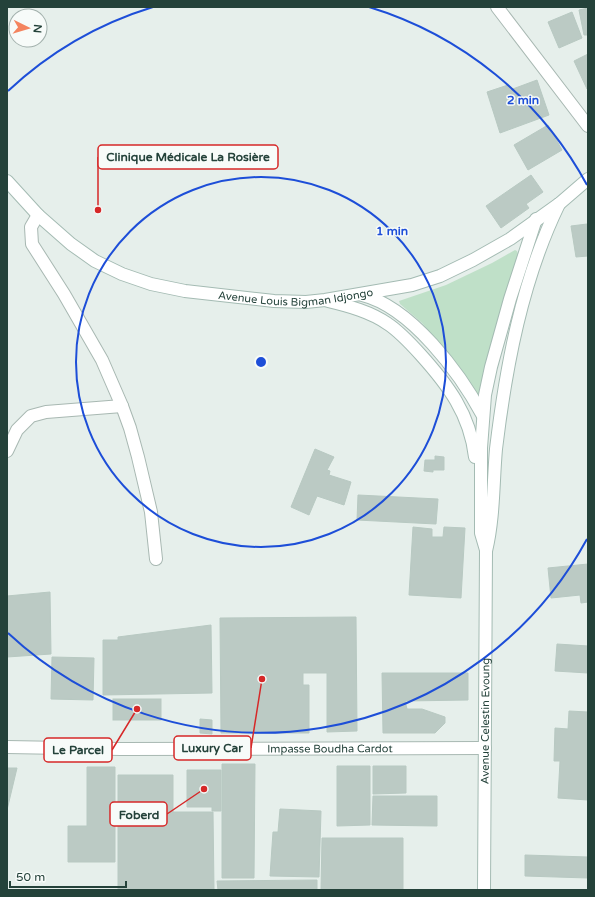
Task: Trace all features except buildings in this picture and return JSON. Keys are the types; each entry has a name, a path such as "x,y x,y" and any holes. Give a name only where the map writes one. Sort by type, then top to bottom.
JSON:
{"street":[{"path":"497,7 588,126"},
{"name":"Avenue Louis Bigman Idjongo","path":"7,181 38,215 71,244 95,261 122,274 151,284 185,291 274,301 306,302 325,300 412,284 440,276 510,240 559,204 588,178"},
{"path":"486,551 491,533 496,451 507,374 516,330 527,288 538,255 549,224 559,204"},
{"path":"38,215 31,227 32,244 64,294 102,360 130,428 151,512 156,559"},
{"path":"486,551 481,533 481,448 483,415 491,366 510,299 536,220"},
{"path":"360,294 387,305 410,322 433,345 469,392 483,415 489,427 496,451"},
{"path":"325,300 343,304 373,315 389,324 430,364 449,388 462,410 474,445 477,474 481,485"},
{"path":"7,451 17,430 31,416 46,412 122,406"},
{"name":"Avenue Celestin Evoung","path":"484,890 486,551"},
{"name":"Impasse Boudha Cardot","path":"7,747 121,749 485,748"}],"green space":[{"path":"515,250 518,254 485,367 479,393 477,394 445,350 422,323 400,304 399,301 446,285"}],"place":[{"name":"Clinique Médicale La Rosière","path":"98,210"},
{"name":"Luxury Car","path":"262,679"},
{"name":"Le Parcel","path":"137,709"},
{"name":"Foberd","path":"204,789"}]}
